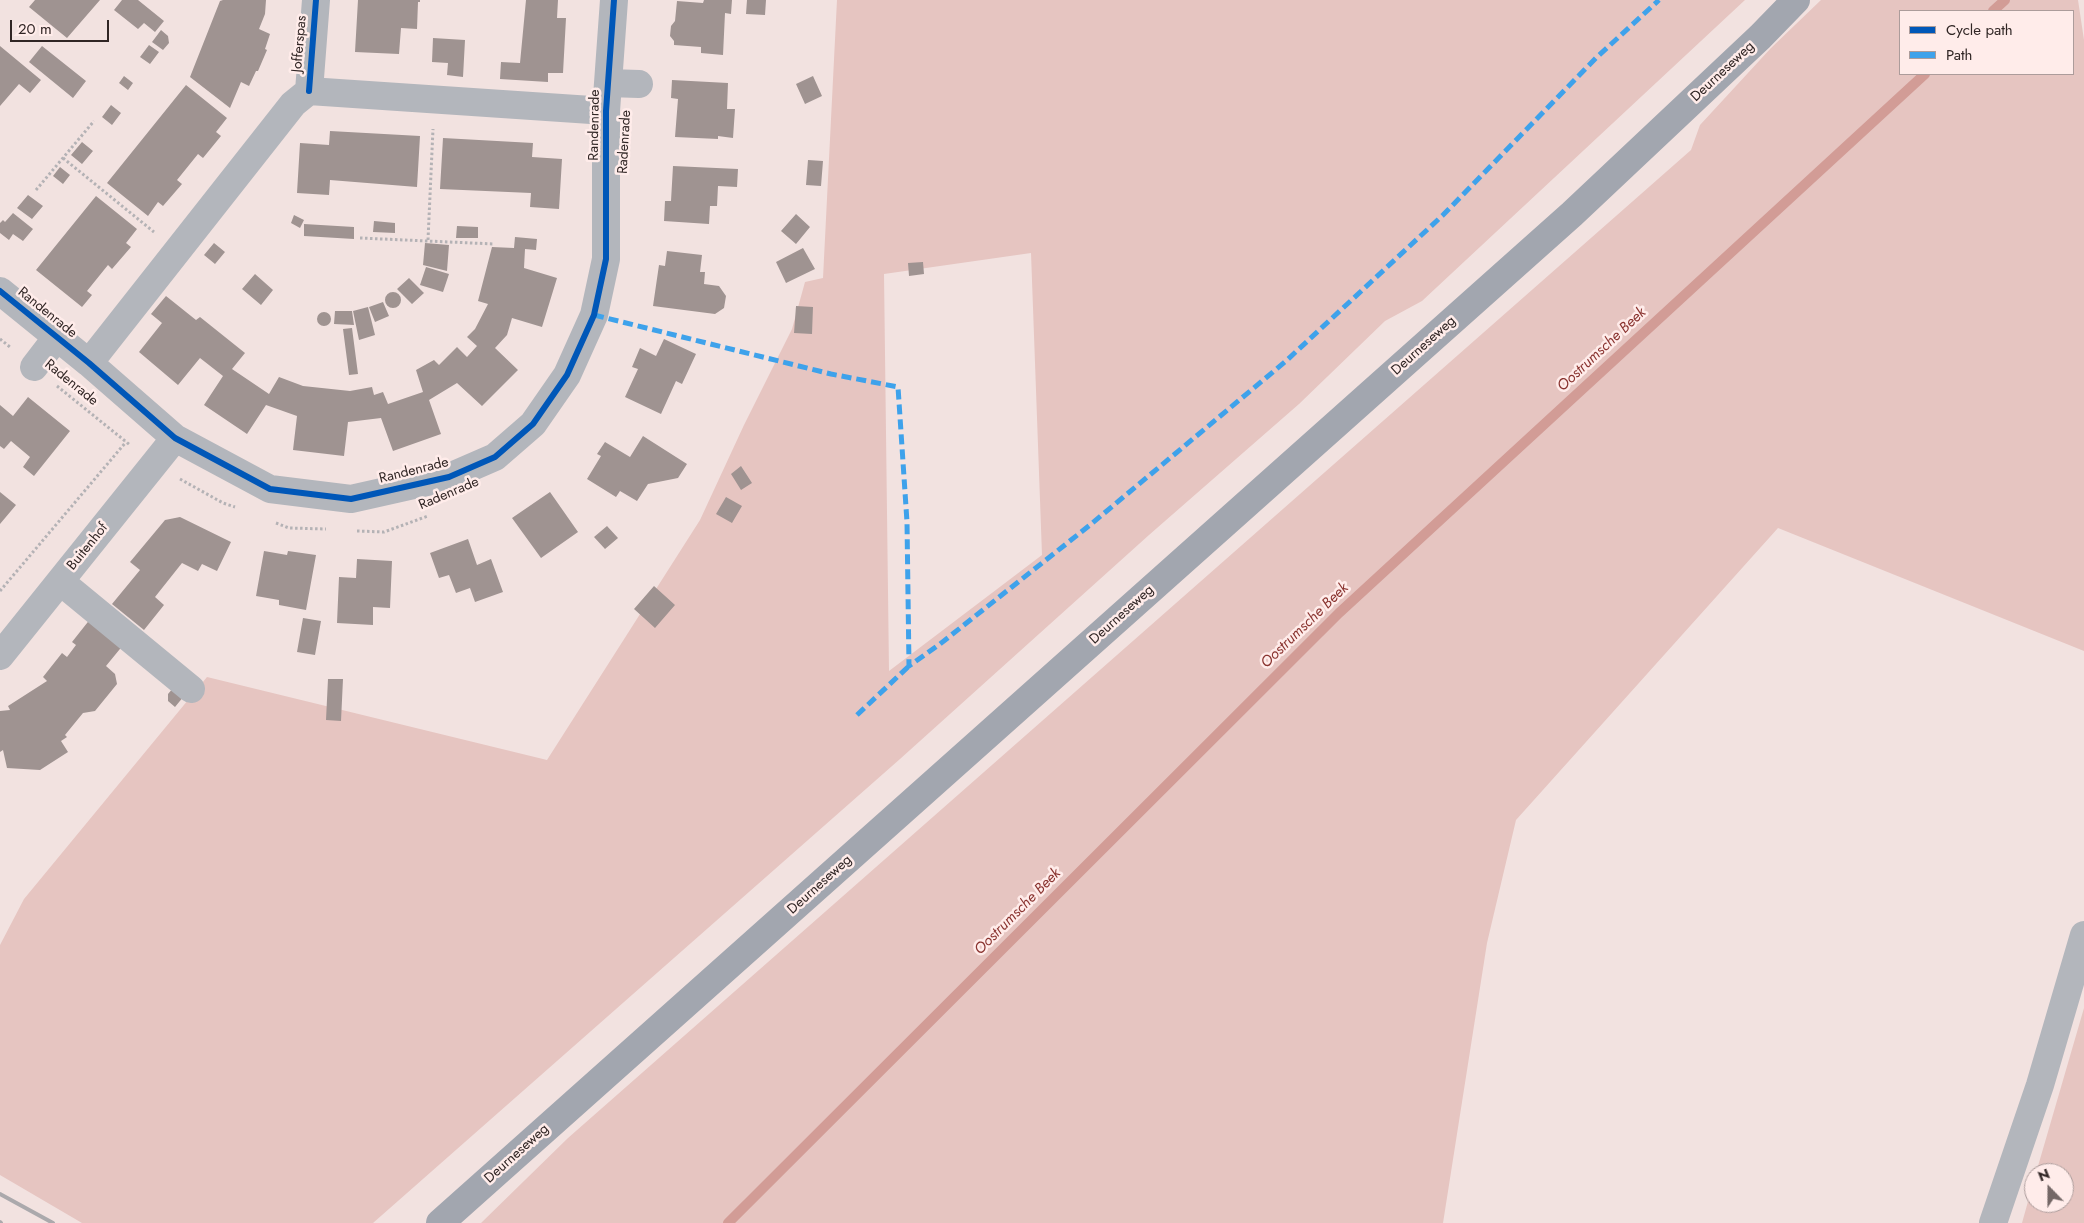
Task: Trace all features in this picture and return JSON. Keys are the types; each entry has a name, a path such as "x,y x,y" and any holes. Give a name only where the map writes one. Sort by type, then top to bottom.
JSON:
{"main road":[{"name":"Deurneseweg","path":"440,1223 1572,214 1760,37 1796,0"}],"street":[{"name":"Jofferspas","path":"309,91 316,0"},
{"name":"Randenrade","path":"0,292 90,363 175,438 270,489 351,499 448,477 495,457 533,424 567,375 594,314 606,259 606,111 614,0"},
{"path":"608,83 639,84"},
{"name":"Jofferspas","path":"90,363 293,104 309,91 606,111"},
{"path":"34,367 57,337"},
{"name":"Buitenhof","path":"0,656 175,438"},
{"path":"61,582 191,689"},
{"path":"1994,1223 2040,1086 2084,935"}],"path":[{"path":"428,240 435,100"},
{"path":"36,190 94,121"},
{"path":"63,158 177,251"},
{"path":"360,238 494,244"},
{"path":"0,591 126,442"},
{"path":"273,522 289,528 327,530"}],"shaded area":[{"path":"837,0 1745,0 1422,301 1385,321 1299,404 1149,535 900,759 373,1223 82,1223 0,1175 0,945 24,899 207,677 547,760 700,520 744,425 792,329 805,282 823,278","holes":["1031,253 1042,555 889,671 884,274"]},
{"path":"1821,0 2078,0 2084,40 2084,651 1778,528 1516,820 1487,943 1443,1223 481,1223 568,1138 1691,150 1700,125 1771,48"},
{"path":"2084,1008 2084,1223 2022,1223 2025,1213 2074,1213 2074,1163 2039,1163"}],"building":[{"path":"35,0 100,0 67,38 29,7"},
{"path":"122,0 138,0 164,21 155,32 144,23 138,29 114,10"},
{"path":"266,0 265,14 259,29 270,34 265,49 267,50 258,71 256,71 249,86 241,82 230,108 190,77 220,1"},
{"path":"358,0 420,0 418,2 417,29 401,28 399,54 355,52"},
{"path":"526,0 558,0 557,18 566,18 563,73 548,73 548,82 500,79 501,62 520,63"},
{"path":"704,0 732,0 731,14 725,13 723,55 701,53 701,47 674,45 674,41 670,36 671,26 675,21 677,1 703,3"},
{"path":"747,0 766,0 765,15 746,14"},
{"path":"161,30 168,36 169,43 163,50 152,42"},
{"path":"433,38 465,40 463,77 447,75 448,63 432,62"},
{"path":"149,45 159,52 150,64 140,57"},
{"path":"0,46 41,80 30,93 19,84 0,106"},
{"path":"42,46 86,81 73,98 29,62"},
{"path":"124,76 133,83 128,90 119,83"},
{"path":"813,76 822,96 805,104 796,84"},
{"path":"672,80 728,83 727,109 735,109 733,138 718,136 718,139 675,137 678,99 671,98"},
{"path":"186,85 227,118 216,132 221,136 203,158 198,154 177,180 182,184 163,206 158,202 148,216 107,183"},
{"path":"111,105 121,113 112,125 102,117"},
{"path":"330,131 420,136 417,187 330,180 329,195 297,193 300,143 329,145"},
{"path":"443,138 533,143 532,157 562,159 559,209 530,207 531,193 440,189"},
{"path":"82,142 93,151 82,164 71,155"},
{"path":"808,160 823,161 821,186 806,185"},
{"path":"673,166 738,169 737,187 718,186 717,206 710,206 709,224 664,221 665,201 671,201"},
{"path":"60,167 70,175 63,184 53,176"},
{"path":"28,195 43,206 32,219 17,208"},
{"path":"96,196 137,229 126,243 131,247 112,269 108,265 87,291 92,295 82,307 36,270"},
{"path":"13,213 33,229 23,241 13,234 9,240 0,233 0,223 3,220 5,222"},
{"path":"796,214 810,227 796,244 781,231"},
{"path":"294,215 304,220 300,228 291,223"},
{"path":"374,221 395,223 395,233 373,232"},
{"path":"304,224 354,227 354,239 304,236"},
{"path":"457,226 478,227 478,238 456,238"},
{"path":"515,237 537,239 536,250 525,249 524,268 557,278 542,327 512,318 507,335 495,348 518,370 482,406 457,383 429,400 441,434 393,451 381,418 348,422 344,456 293,450 297,416 266,405 247,434 204,405 223,376 200,358 178,385 139,352 162,323 151,314 166,296 196,320 200,317 245,353 232,369 269,394 279,377 303,386 350,391 372,387 374,395 383,392 388,404 423,392 416,370 434,360 439,365 457,347 467,357 477,346 467,337 475,329 488,304 478,301 492,247 514,248"},
{"path":"214,243 225,252 215,264 204,255"},
{"path":"425,243 449,245 447,271 423,265"},
{"path":"803,248 815,269 786,283 776,262"},
{"path":"667,251 702,255 700,272 705,272 704,284 719,286 726,296 724,308 715,314 653,306 659,265 665,266"},
{"path":"923,262 924,274 909,276 908,263"},
{"path":"426,267 449,274 443,292 420,285"},
{"path":"255,274 273,290 261,305 242,289"},
{"path":"409,278 424,293 412,304 397,289"},
{"path":"393,292 401,300 393,308 385,300"},
{"path":"383,302 389,316 375,322 369,307"},
{"path":"796,306 813,307 812,334 794,333"},
{"path":"368,307 375,335 359,340 353,311"},
{"path":"335,311 352,311 354,325 334,324"},
{"path":"321,312 327,312 331,319 327,326 321,326 317,322 317,316"},
{"path":"352,328 358,374 349,375 343,329"},
{"path":"664,339 696,354 682,384 676,381 661,414 625,397 638,369 632,367 640,348 656,356"},
{"path":"28,397 70,431 34,476 23,467 30,457 11,441 4,449 0,446 0,405 13,416"},
{"path":"643,436 687,464 678,478 648,484 637,501 620,491 616,497 587,479 601,456 597,454 605,442 630,457"},
{"path":"741,466 752,483 741,490 731,474"},
{"path":"0,492 16,505 0,524"},
{"path":"550,492 578,532 541,558 512,518"},
{"path":"726,497 742,506 732,523 716,514"},
{"path":"180,517 231,542 217,571 202,564 198,571 182,563 155,597 164,605 144,630 112,604 140,570 130,562 165,520"},
{"path":"607,526 618,538 605,549 594,537"},
{"path":"468,539 477,565 491,559 503,592 475,602 470,588 456,593 449,575 439,578 430,553"},
{"path":"264,551 287,555 288,551 316,555 306,610 279,605 279,600 256,596"},
{"path":"357,559 392,561 390,608 373,607 373,625 337,623 339,577 356,578"},
{"path":"654,586 675,605 655,628 634,609"},
{"path":"91,618 124,644 106,666 115,674 117,684 95,711 83,713 65,735 67,737 61,741 68,752 40,770 7,768 3,750 0,752 0,711 10,710 8,706 47,681 43,677 62,653 67,657 76,645 72,642"},
{"path":"303,618 321,621 315,655 297,652"},
{"path":"328,679 343,679 341,721 326,720"},
{"path":"174,687 184,696 175,707 168,701 168,694"}],"waterway":[{"name":"Oostrumsche Beek","path":"1994,10 2005,0"},
{"name":"Oostrumsche Beek","path":"728,1223 1339,613 1924,75"}],"railway":[{"path":"0,1194 53,1223"}],"marked path":[{"path":"594,315 831,374 898,387 907,522 909,666 940,644 1090,525 1286,361 1443,215 1596,58 1659,0"},
{"path":"857,715 909,666"}],"cycle path":[{"path":"309,91 316,0"},
{"name":"Radenrade","path":"0,291 89,363 175,438 270,489 351,499 449,477 495,457 533,424 567,375 594,315 606,259 606,111 614,0"}]}
